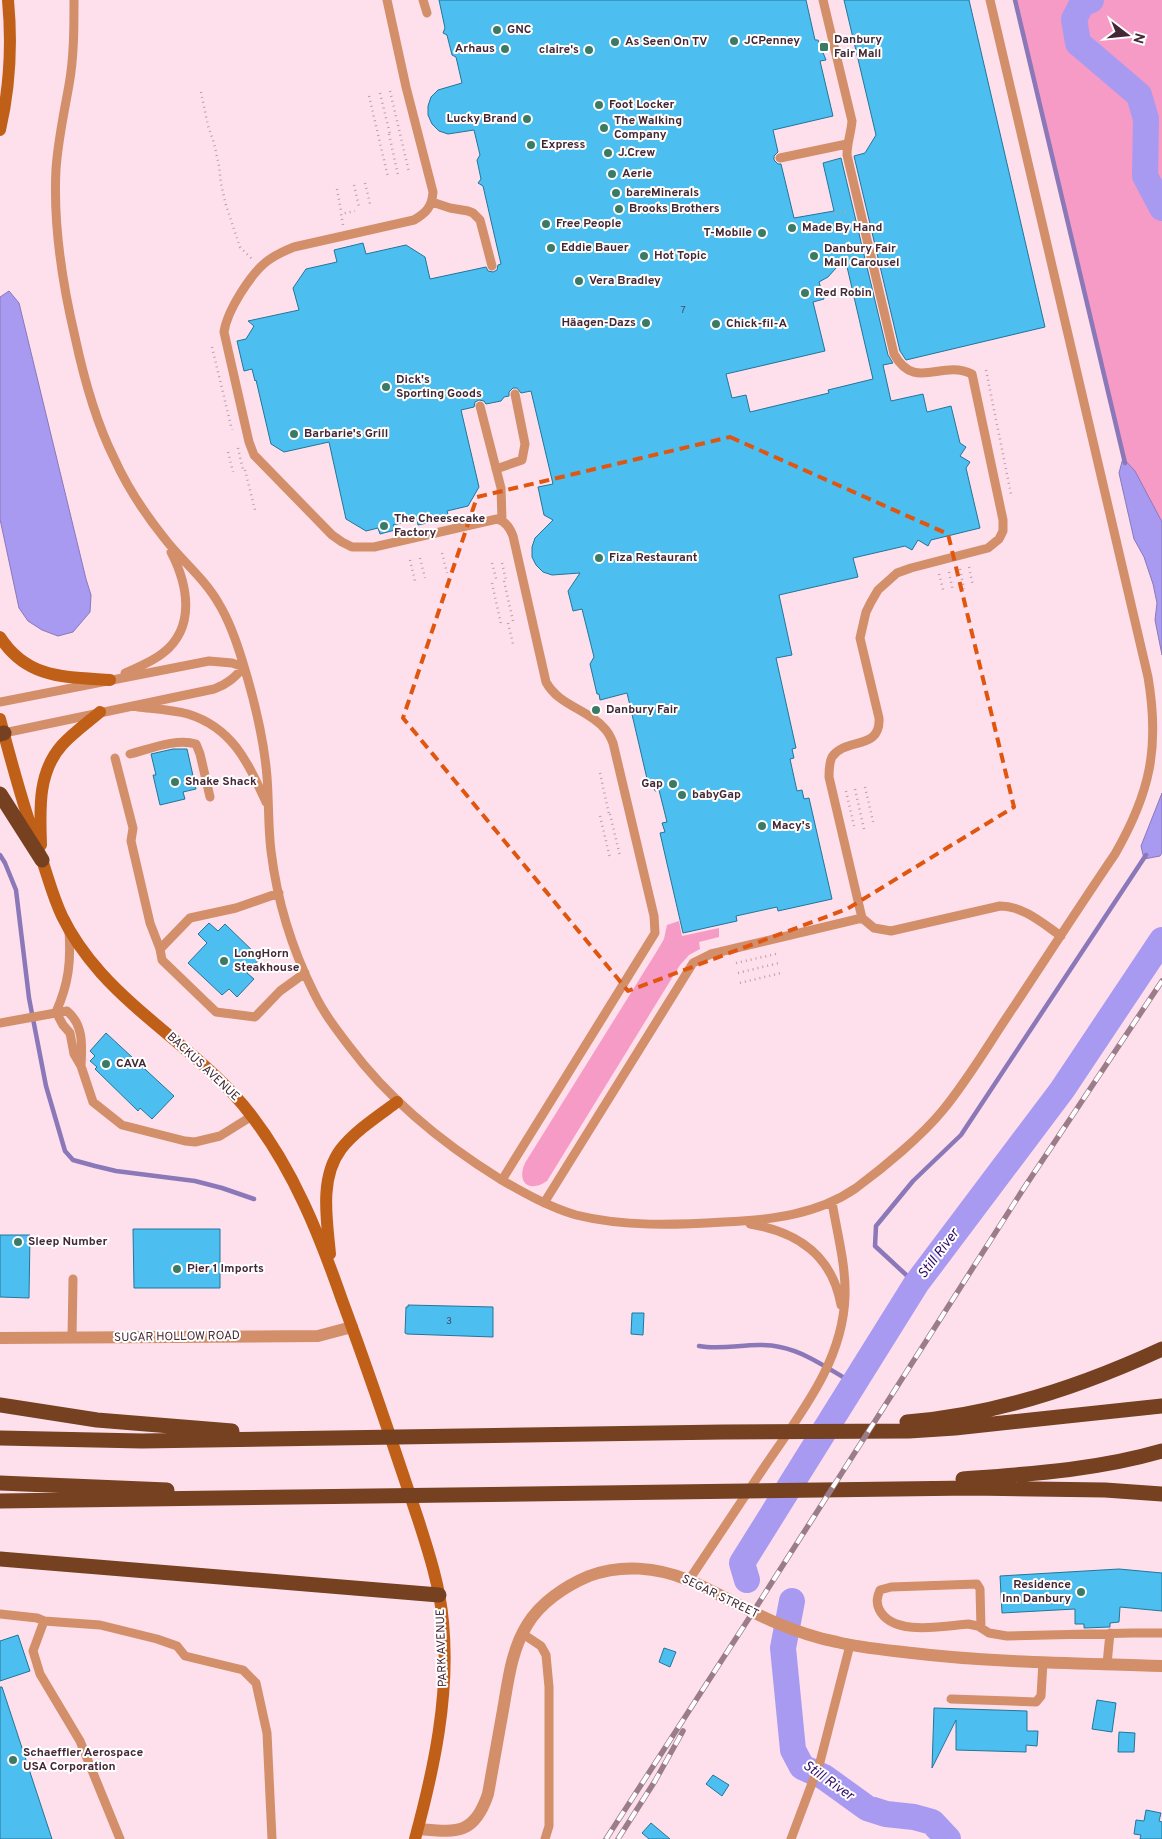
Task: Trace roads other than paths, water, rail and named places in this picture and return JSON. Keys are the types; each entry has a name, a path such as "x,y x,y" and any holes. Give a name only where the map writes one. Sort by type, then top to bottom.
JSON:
{"highway":[{"path":"0,794 42,860"},
{"path":"958,1422 1042,1395 1131,1363 1162,1349"},
{"path":"0,1405 97,1420 323,1439"},
{"path":"0,1438 133,1441 724,1432 913,1422 958,1422 1162,1406"},
{"path":"0,1501 843,1490 930,1485 1086,1468 1162,1451"},
{"path":"0,1482 336,1497"},
{"path":"930,1485 1105,1490 1162,1494"},
{"path":"0,1559 440,1595"}],"main road":[{"path":"0,130 7,91 10,54 8,0"},
{"path":"0,637 14,656 25,665 39,671 72,678 110,680"},
{"path":"42,860 40,810 46,773 61,746 100,712"},
{"name":"BACKUS AVENUE","path":"1,728 56,904 68,928 84,952 112,984 217,1077 252,1116 278,1153 302,1196 331,1269 398,1460"},
{"path":"331,1269 326,1214 328,1185 334,1163 348,1141 397,1102"},
{"name":"PARK AVENUE","path":"398,1460 431,1561 440,1595 443,1623 444,1688 435,1753 417,1834"}],"street":[{"name":"SUGAR HOLLOW ROAD","path":"0,1338 318,1336 352,1327"},
{"name":"SEGAR STREET","path":"417,1834 462,1829 473,1823 482,1810 488,1794 510,1666 527,1625 541,1608 559,1592 579,1580 600,1572 645,1569 667,1573 689,1580 773,1622 811,1636 850,1645 935,1656 1162,1666"}],"lane":[{"path":"74,0 70,80 58,146 55,190 60,255 66,296 90,398 104,438 127,484 164,538 196,573 221,606 231,628 244,667 264,754 271,851 279,893 290,934 305,973 324,1011 365,1067 397,1102 453,1147 502,1180 562,1211 583,1217 626,1223 738,1222 788,1216 832,1202 873,1174 925,1129 943,1110 1115,854 1130,828 1140,805 1152,758 1154,736 1151,694 990,0"},
{"path":"387,0 410,103 433,192 432,202 428,210 414,220 294,247 265,262 228,314 224,332 228,358 248,442 254,455 332,535 342,542 352,547 374,546 502,520"},
{"path":"423,0 426,13"},
{"path":"823,0 852,121 847,144 847,155 894,354 906,370 915,373 957,369 972,374 998,497 1003,531 999,539 988,548 897,573 878,590 866,612 860,638 880,726 869,740 840,750 833,757 829,765 829,777 862,918 874,928 891,931 1000,906 1011,906 1021,909 1060,936"},
{"path":"780,158 847,144"},
{"path":"432,202 473,213 480,220 492,266"},
{"path":"496,469 522,460 525,444 515,394"},
{"path":"480,406 501,488 502,520 510,528 513,536 546,682 558,698 595,720 606,729 613,743 655,926 655,934 502,1180"},
{"path":"110,680 162,654 173,644 181,631 186,616 183,582 164,538"},
{"path":"0,702 209,661 232,663 244,667"},
{"path":"1,728 100,712 214,689 225,685 235,678 244,667"},
{"path":"131,706 188,714 216,727 228,736 249,764 268,807"},
{"path":"130,754 176,743 188,742 196,744 210,797"},
{"path":"115,758 133,828 131,841 140,882 150,923 162,960 216,1012 254,1017 280,991 305,973"},
{"path":"160,949 190,918 236,908 279,893"},
{"path":"544,1203 693,963 711,954 862,918"},
{"path":"56,1012 66,987 69,973 68,928"},
{"path":"3,1023 67,1011 78,1022 82,1046 81,1066"},
{"path":"56,1012 63,1025 70,1032 74,1054 81,1066 93,1102 122,1125 196,1142 220,1136 252,1116"},
{"path":"689,1580 821,1381 831,1359 843,1317 845,1296 844,1273 832,1202"},
{"path":"738,1222 773,1229 789,1235 816,1252 826,1264 834,1281 843,1317"},
{"path":"72,1338 73,1279"},
{"path":"981,1628 980,1589 977,1584 891,1587 880,1590 877,1596 878,1607 886,1618 902,1626 914,1628 968,1624 981,1628 989,1634 1007,1636 1162,1633"},
{"path":"0,1614 37,1618 44,1621 100,1625 177,1646 185,1656 243,1670 256,1682 267,1733 272,1839"},
{"path":"44,1621 34,1651 40,1674 80,1740 120,1839"},
{"path":"523,1634 541,1646 546,1655 549,1687 549,1826 545,1839"},
{"path":"1108,1664 1110,1634"},
{"path":"791,1839 820,1762 850,1645"},
{"path":"951,1699 1036,1702 1041,1696 1044,1662"}],"waterway":[{"path":"1015,0 1125,463"},
{"name":"Still River","path":"1091,0 1082,4 1074,19 1078,43 1139,95 1146,119 1145,176 1162,208"},
{"path":"0,855 16,890 29,998 46,1086 65,1151 73,1160 95,1166 116,1171 195,1181 254,1199"},
{"path":"916,1284 875,1246 876,1226 913,1181 961,1135 1146,855"},
{"name":"Still River","path":"747,1580 742,1563 916,1284 1062,1090 1162,940"},
{"path":"699,1346 770,1345 790,1349 827,1367 853,1383"},
{"name":"Still River","path":"792,1601 783,1648 793,1750 802,1767 824,1777 867,1808 886,1814 914,1817 932,1822 948,1839"}],"railway":[{"path":"606,1839 1022,1191 1162,981"},
{"path":"618,1839 655,1781 683,1731"}],"place":[{"name":"GNC","path":"497,30"},
{"name":"JCPenney","path":"734,41"},
{"name":"As Seen On TV","path":"615,42"},
{"name":"Danbury Fair Mall","path":"824,47"},
{"name":"Arhaus","path":"505,49"},
{"name":"claire's","path":"589,50"},
{"name":"Foot Locker","path":"599,105"},
{"name":"Lucky Brand","path":"527,119"},
{"name":"The Walking Company","path":"604,128"},
{"name":"Express","path":"531,145"},
{"name":"J.Crew","path":"608,153"},
{"name":"Aerie","path":"612,174"},
{"name":"bareMinerals","path":"616,193"},
{"name":"Brooks Brothers","path":"619,209"},
{"name":"Free People","path":"546,224"},
{"name":"Made By Hand","path":"792,228"},
{"name":"T-Mobile","path":"762,233"},
{"name":"Eddie Bauer","path":"551,248"},
{"name":"Hot Topic","path":"644,256"},
{"name":"Danbury Fair Mall Carousel","path":"814,256"},
{"name":"Vera Bradley","path":"579,281"},
{"name":"Red Robin","path":"805,293"},
{"name":"Häagen-Dazs","path":"646,323"},
{"name":"Chick-fil-A","path":"716,324"},
{"name":"Dick's Sporting Goods","path":"386,387"},
{"name":"Barbarie's Grill","path":"294,434"},
{"name":"The Cheesecake Factory","path":"384,526"},
{"name":"Fiza Restaurant","path":"599,558"},
{"name":"Danbury Fair","path":"596,710"},
{"name":"Shake Shack","path":"175,782"},
{"name":"Gap","path":"673,784"},
{"name":"babyGap","path":"682,795"},
{"name":"Macy's","path":"762,826"},
{"name":"LongHorn Steakhouse","path":"224,961"},
{"name":"CAVA","path":"106,1064"},
{"name":"Sleep Number","path":"18,1242"},
{"name":"Pier 1 Imports","path":"177,1269"},
{"name":"Residence Inn Danbury","path":"1081,1592"},
{"name":"Schaeffler Aerospace USA Corporation","path":"13,1760"}]}
